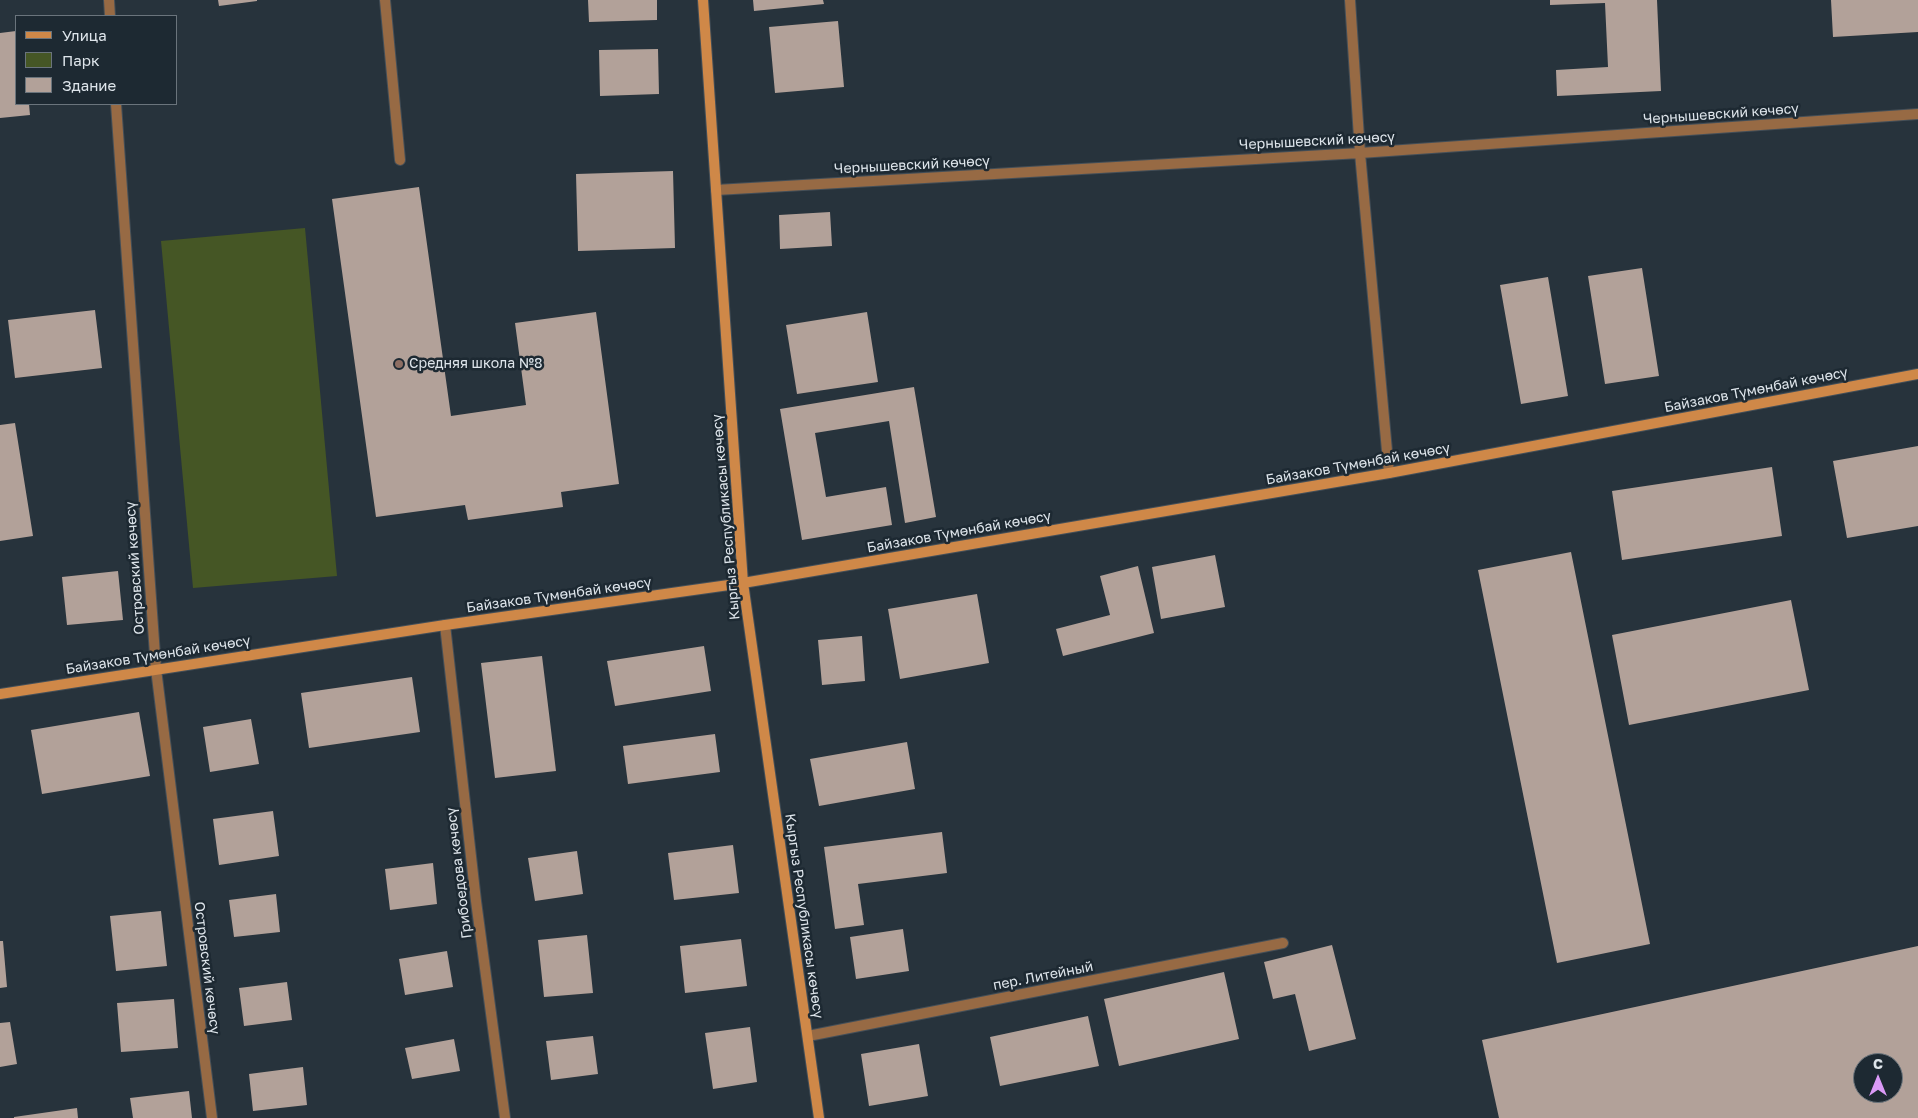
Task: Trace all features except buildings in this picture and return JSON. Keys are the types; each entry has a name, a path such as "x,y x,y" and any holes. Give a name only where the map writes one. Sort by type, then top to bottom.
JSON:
{"main road":[{"name":"Кыргыз Республикасы көчөсү","path":"703,0 743,583 819,1118"},
{"name":"Байзаков Түмөнбай көчөсү","path":"0,694 445,625 743,583 1389,473 1918,374"}],"street":[{"path":"109,0 110,15"},
{"path":"385,0 400,160"},
{"path":"1350,0 1360,153 1389,473"},
{"name":"Островский көчөсү","path":"116,105 156,669 212,1118"},
{"name":"Чернышевский көчөсү","path":"716,190 1360,153 1918,114"},
{"name":"Грибоедова көчөсү","path":"445,625 476,902 505,1118"},
{"name":"пер. Литейный","path":"808,1036 1283,943"}],"green space":[{"path":"305,228 337,576 193,588 161,241"}],"place":[{"name":"Средняя школа №8","path":"399,364"}]}
